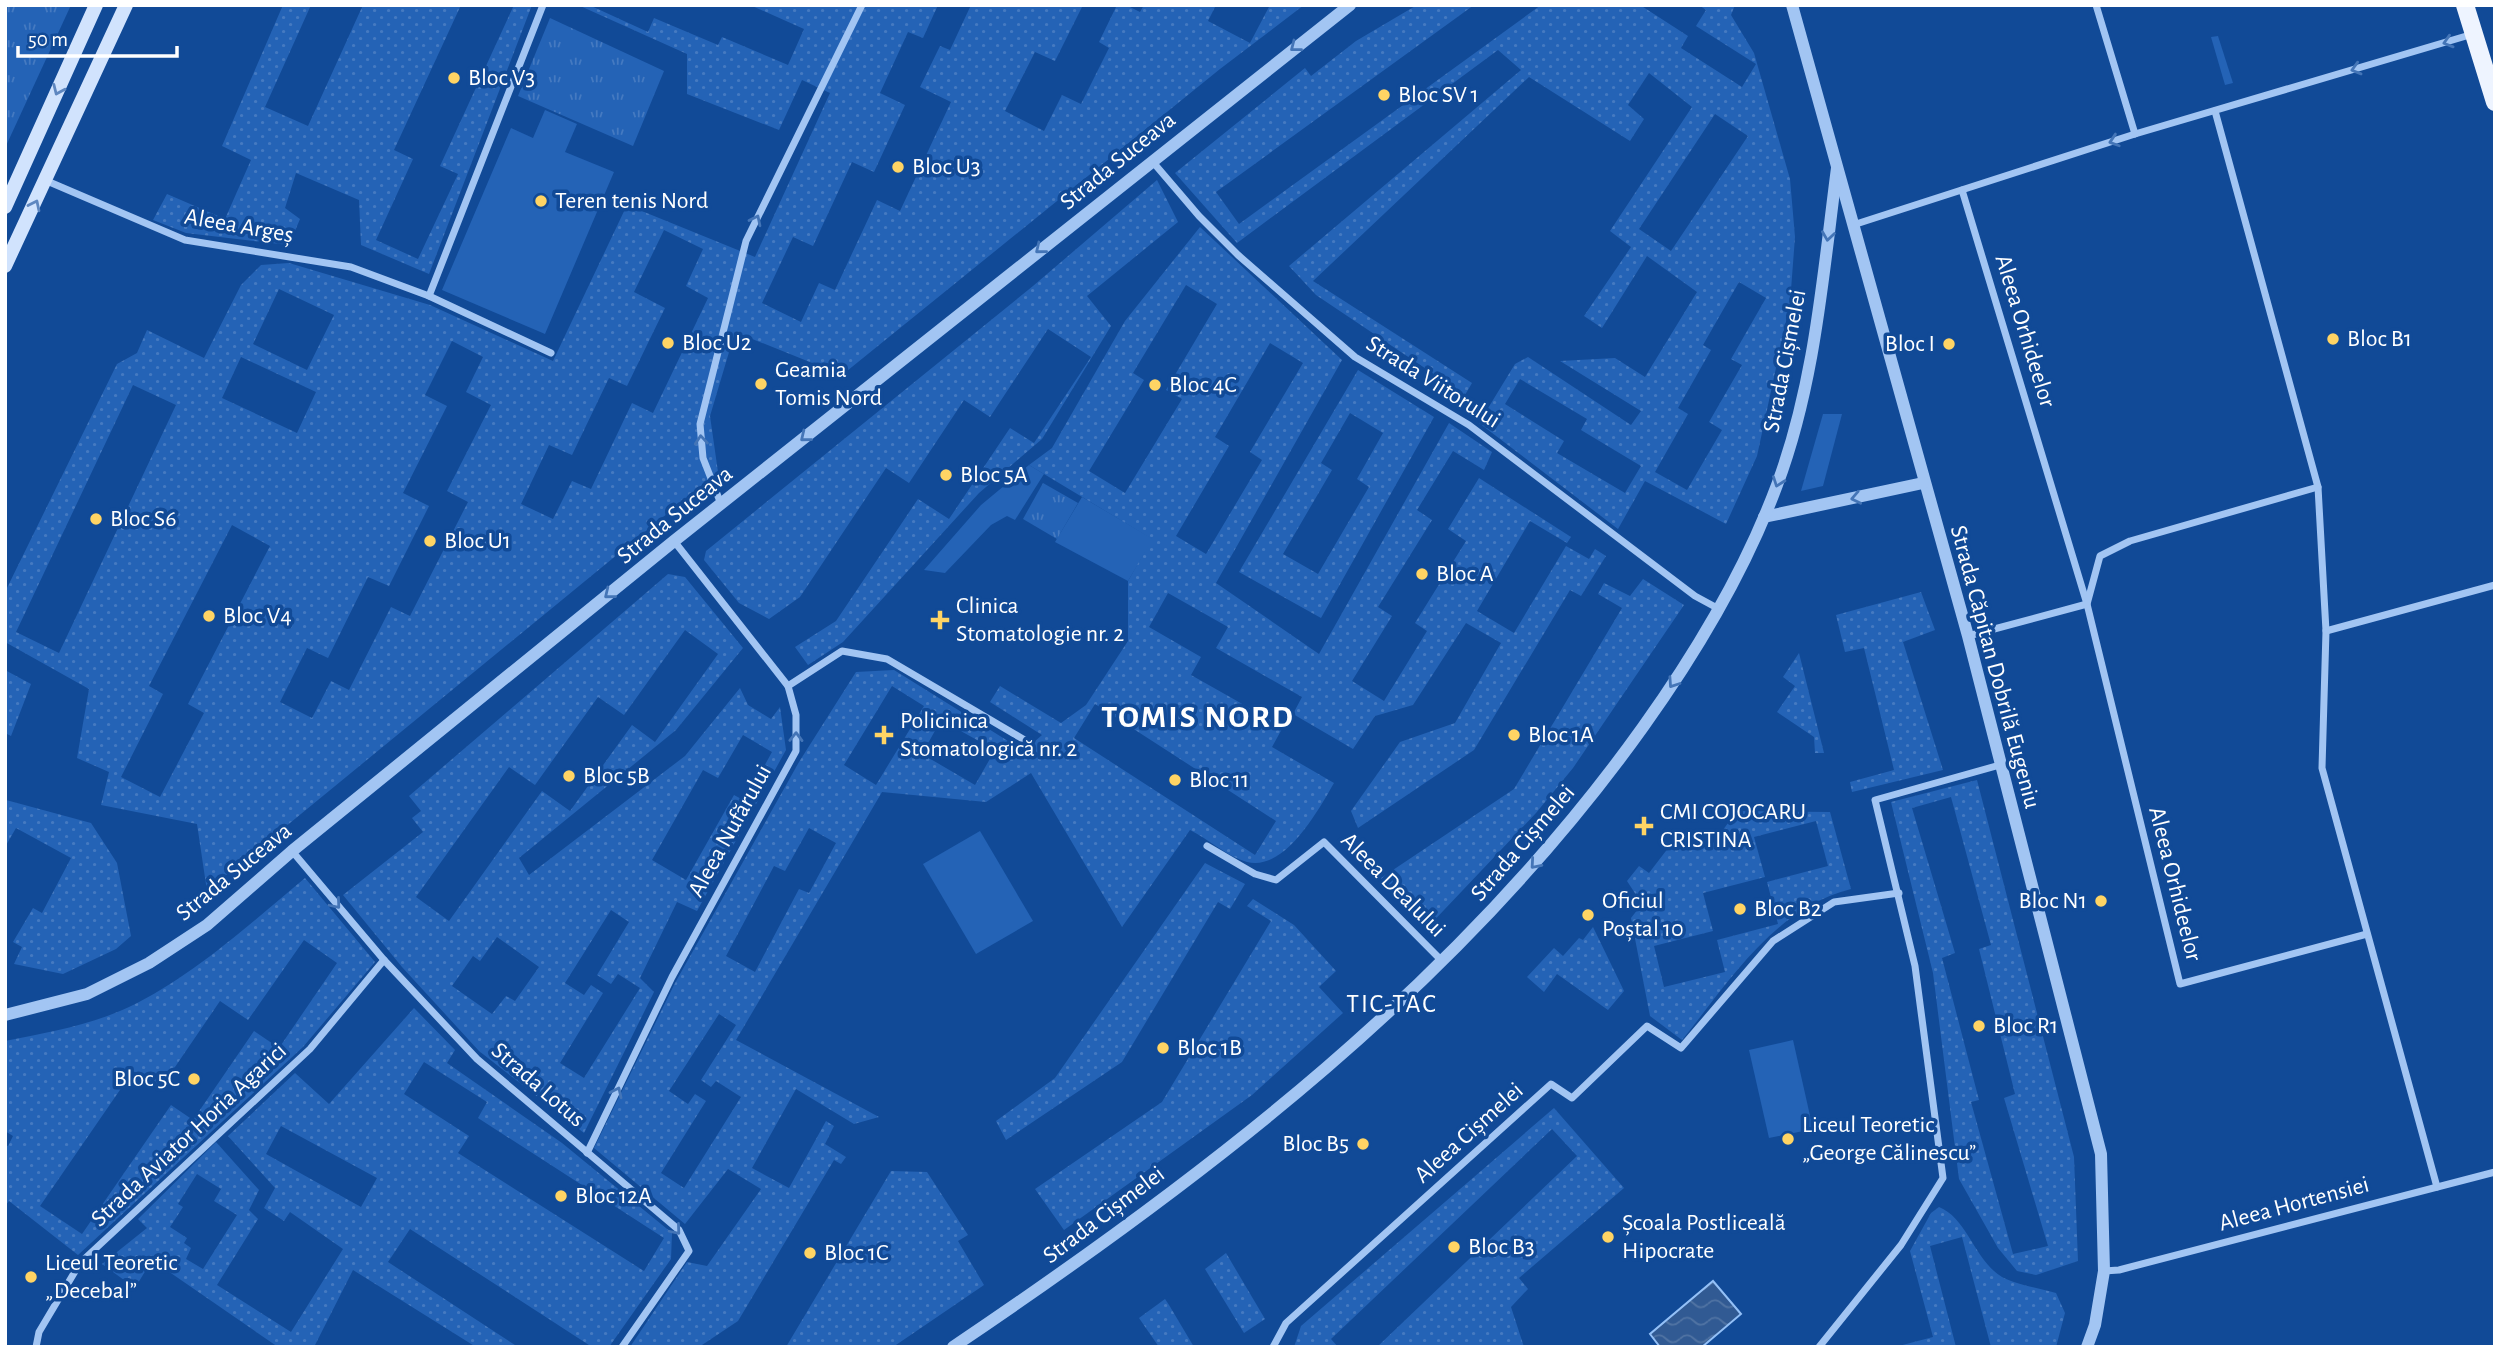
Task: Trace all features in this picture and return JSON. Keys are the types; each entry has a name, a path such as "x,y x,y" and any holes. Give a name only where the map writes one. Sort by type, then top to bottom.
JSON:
{"main road":[{"path":"5,207 96,5"},
{"path":"5,266 47,181 126,5"},
{"path":"2465,5 2495,102"}],"street":[{"path":"429,296 542,5"},
{"path":"721,504 703,458 700,424 746,241 862,5"},
{"name":"Strada Suceava","path":"5,1015 87,994 149,963 207,925 292,851 674,541 1350,5"},
{"name":"Strada Căpitan Dobrilă Eugeniu","path":"1792,5 1923,483 1968,636 2101,1154 2104,1271 2095,1325 2087,1347"},
{"path":"2096,5 2135,134"},
{"path":"1853,225 2135,134 2474,34"},
{"path":"2215,111 2318,487 2326,631 2322,768 2437,1187"},
{"name":"Strada Viitorului","path":"1151,161 1199,216 1238,255 1355,358 1469,425 1695,596 1718,609"},
{"name":"Strada Cișmelei","path":"953,1347 1086,1257 1290,1099 1444,962 1546,852 1611,771 1678,678 1718,609 1764,517 1794,436 1808,380 1837,168"},
{"name":"Aleea Argeș","path":"47,181 186,240 351,267 429,296 551,353"},
{"name":"Aleea Orhideelor","path":"1962,190 2087,604 2180,984 2367,934"},
{"path":"1764,517 1923,483"},
{"name":"Aleea Orhideelor","path":"2087,604 2100,556 2130,541 2318,487"},
{"name":"Aleea Nufărului","path":"587,1153 672,977 796,751 796,715 788,687 674,541"},
{"path":"2326,631 2495,585"},
{"path":"1968,636 2087,604"},
{"path":"788,687 842,651 887,660 1028,742"},
{"path":"1819,1347 1901,1245 1943,1178 1915,966 1875,800 2000,765"},
{"name":"Aleea Dealului","path":"1207,846 1255,874 1276,880 1324,842 1444,962"},
{"name":"Strada Lotus","path":"292,851 384,960 477,1059 679,1230 689,1251 622,1347"},
{"name":"Aleea Cișmelei","path":"1273,1347 1286,1323 1552,1084 1572,1098 1647,1026 1681,1048 1773,941 1834,902 1899,893"},
{"name":"Strada Aviator Horia Agarici","path":"36,1347 39,1332 80,1263 310,1049 384,960"},
{"name":"Aleea Hortensiei","path":"2104,1271 2495,1172"}],"green space":[{"path":"5,5 71,5 5,148"},
{"path":"283,5 311,5 265,107 308,126 363,5 461,5 394,150 413,159 376,240 418,259 458,174 440,166 514,5 532,5 429,274 361,245 359,200 296,173 285,208 300,219 289,245 186,233 153,220 167,194 225,219 251,160 222,146"},
{"path":"578,5 589,5 648,32 654,18 718,45 722,37 788,65 804,29 750,5 938,5 923,38 908,32 880,93 905,105 874,172 852,162 813,246 793,237 762,303 801,322 819,283 835,290 877,200 900,211 951,102 920,87 940,46 950,50 971,5 1083,5 1055,61 1035,52 1005,111 1044,131 1062,95 1081,104 1109,48 1099,42 1117,5 1126,5 1140,12 1144,5 1216,5 1208,21 1250,43 1270,5 1304,5 1220,69 842,375 735,332 710,416 718,472 207,891 197,824 101,805 109,772 77,758 89,689 5,642 5,592 117,364 137,353 147,330 204,358 241,285 261,265 289,263 430,305 553,361 627,205 755,257 830,93 802,80 779,130 687,94 687,54","holes":["664,230 703,249 686,286 708,298 653,413 632,403 591,489 572,481 553,519 521,504 549,445 572,455 609,378 627,386 665,308 634,292","279,289 334,315 307,370 253,344","452,341 483,357 466,392 491,405 447,491 468,502 410,616 391,607 349,690 331,681 312,718 280,702 307,648 328,658 368,577 389,586 429,506 403,493 447,406 425,395","241,357 316,392 297,433 222,398","133,385 176,405 59,653 16,632","232,525 270,546 188,704 204,713 160,797 121,777 163,694 149,686"]},
{"path":"1417,5 1474,5 1216,192 1239,224 1541,5 1640,5 1688,36 1681,48 1742,87 1756,64 1696,26 1706,10 1699,5 1735,5 1731,15 1754,53 1790,179 1795,237 1790,303 1757,456 1726,524 1645,481 1618,529 1479,423 1515,364 1528,357 1631,425 1641,411 1560,361 1615,358 1645,377 1697,292 1647,256 1602,328 1584,316 1631,247 1610,231 1692,107 1649,73 1628,105 1644,119 1630,141 1529,77 1313,281 1472,383 1465,395 1316,295 1289,266 1521,70 1498,50 1237,243 1175,173 1305,68 1311,76 1356,41","holes":["1715,114 1748,136 1671,251 1639,229","1739,282 1766,298 1731,359 1742,365 1709,422 1722,430 1687,490 1655,472 1688,414 1678,408 1711,350 1703,345","1520,379 1587,419 1581,430 1641,466 1625,493 1557,453 1564,441 1505,404"]},
{"path":"550,18 664,71 633,146 518,96"},
{"path":"2218,36 2233,83 2225,85 2211,37"},
{"name":"Teren tenis Nord","path":"545,110 577,124 565,152 614,172 545,334 442,290 511,128 533,138"},
{"path":"1157,180 1178,222 1087,296 1111,326 1042,439 979,493 843,642 808,665 795,647 836,621 918,499 949,519 1010,428 1034,443 1091,357 1048,329 990,417 964,400 909,483 886,468 800,597 769,619 739,603 704,560 706,551 1033,286"},
{"path":"1200,227 1342,360 1216,583 1319,654 1449,423 1492,452 1484,470 1453,451 1417,510 1432,520 1378,607 1392,616 1352,681 1384,701 1427,631 1415,623 1466,541 1448,529 1479,478 1571,537 1567,543 1530,521 1477,611 1514,633 1566,546 1589,559 1595,549 1606,556 1581,596 1570,590 1474,750 1358,828 1351,811 1400,742 1455,723 1501,643 1466,623 1413,705 1375,716 1353,749 1293,714 1302,697 1216,648 1228,627 1168,593 1149,627 1201,657 1191,675 1283,727 1272,747 1334,783 1299,836 1275,858 1261,863 1240,860 1190,830 1122,927 1031,773 986,802 882,792 736,1040 879,1117 854,1124 796,1089 752,1168 789,1188 826,1121 834,1126 825,1144 846,1157 841,1164 834,1160 738,1321 699,1347 630,1347 687,1262 707,1266 761,1189 728,1169 685,1224 594,1148 675,983 799,762 856,672 894,670 1024,751 1042,735 990,702 1000,686 1061,723 1086,705 1128,641 1128,581 1152,539 1029,465 1052,448 1125,321","holes":["1186,285 1217,304 1166,390 1182,399 1125,493 1089,471 1144,380 1133,373","1270,343 1303,363 1250,452 1262,460 1206,554 1176,536 1229,446 1215,437","892,686 924,706 876,785 844,765","1095,704 1276,821 1255,855 1074,738","941,720 995,750 975,785 922,754","809,828 836,843 809,893 799,889 755,972 726,956 774,866 785,871","719,1014 736,1025 701,1080 711,1087 716,1081 741,1097 684,1188 661,1173 706,1101 695,1094 688,1104 669,1091"]},
{"path":"1358,370 1434,417 1321,618 1239,572","holes":["1350,413 1383,433 1357,479 1369,487 1318,574 1283,554 1332,470 1321,463"]},
{"path":"1823,414 1842,414 1823,486 1801,491"},
{"path":"1029,465 1044,474 1015,520 1007,516 991,525 945,573 924,570 981,505"},
{"path":"1043,483 1078,503 1057,539 1023,519"},
{"path":"1082,497 1153,539 1128,581 1055,542"},
{"path":"668,574 685,577 743,648 676,730 519,858 529,875 685,756 740,688 748,705 771,719 780,707 786,750 697,911 677,902 640,978 654,992 584,1133 479,1051 402,967 343,895 423,832 412,818 421,811 409,796","holes":["685,630 718,654 655,742 632,725 570,811 542,791 449,921 416,897 509,767 535,785 598,697 624,715","743,735 772,752 745,801 734,795 686,880 652,860 703,770 718,778","611,910 629,922 597,975 611,984 618,974 640,988 584,1078 560,1063 603,993 591,985 584,995 565,983","497,937 539,967 515,1001 506,996 492,1014 452,986 473,956 480,961"]},
{"path":"1643,579 1684,605 1573,768 1536,813 1426,929 1381,878 1514,789 1622,608 1598,594 1604,583 1630,596"},
{"path":"1921,592 1935,630 1903,642 1943,770 1852,792 1850,782 1894,770 1864,648 1845,652 1836,615"},
{"path":"1799,653 1824,753 1815,753 1814,737 1777,712 1795,686 1783,677"},
{"path":"5,670 31,684 11,736 5,733"},
{"path":"1977,780 2074,1157 2078,1261 2036,1275 2017,1271 1998,1248 1959,1179 1933,973 1891,802","holes":["1951,797 1991,945 1979,949 2015,1094 2004,1098 2048,1246 2013,1254 1971,1102 1979,1100 1942,958 1955,953 1912,808"]},
{"path":"6,800 91,823 117,863 131,936 116,949 63,974 14,964 22,947 13,942 33,908 42,913 71,858 16,828 5,847"},
{"path":"1737,811 1830,812 1851,889 1799,912 1776,930 1736,972 1682,1040 1650,1016 1631,918 1642,904 1627,881 1639,866 1649,873 1682,830 1708,850","holes":["1816,821 1828,866 1767,882 1778,924 1717,940 1725,972 1664,987 1654,946 1713,931 1703,893 1765,877 1754,837"]},
{"path":"980,831 1033,921 976,954 923,864"},
{"path":"1205,863 1245,884 1230,909 1218,902 1122,1062 1006,1140 996,1121 1055,1078"},
{"path":"305,878 375,962 303,1047 78,1255 9,1201 5,1206 5,1145 8,1146 13,1136 5,1131 5,1041 84,1024 152,995 198,965","holes":["304,940 337,963 279,1048 254,1031 193,1120 171,1105 82,1234 40,1206 133,1071 160,1089 220,1001 248,1020"]},
{"path":"1253,899 1294,925 1336,971 1319,987 1343,1013 1252,1095 1064,1230 1035,1189 1162,1102 1271,921 1247,906"},
{"path":"1593,927 1624,991 1608,1010 1557,974 1544,992 1527,977 1554,948 1563,956 1579,938 1583,940"},
{"path":"414,1008 455,1050 447,1063 562,1143 672,1233 671,1259 609,1347 592,1347 410,1229 388,1262 518,1347 476,1347 353,1270 314,1347 278,1347 152,1260 135,1288 102,1264 147,1228 138,1219 216,1142 259,1190 249,1210 258,1219 217,1285 291,1332 343,1249 290,1212 284,1221 264,1208 275,1188 228,1136 295,1073 329,1104","holes":["424,1062 487,1102 478,1118 664,1238 644,1271 458,1153 469,1136 404,1094","281,1126 377,1178 361,1207 266,1154","197,1174 221,1189 214,1201 237,1215 203,1269 186,1259 191,1248 184,1243 187,1238 170,1227 183,1207 178,1204"]},
{"path":"1793,1040 1813,1129 1769,1138 1749,1050"},
{"path":"1554,1108 1624,1188 1519,1278 1528,1289 1511,1307 1524,1347 1377,1347 1577,1156 1552,1129 1331,1339 1338,1347 1294,1347 1301,1326"},
{"path":"891,1171 927,1172 968,1235 958,1241 984,1285 893,1347 786,1347"},
{"path":"1939,1207 1957,1220 1985,1261 2002,1277 2056,1293 2065,1313 2056,1347 1991,1347 1962,1237 1930,1246 1956,1347 1895,1347 1933,1337 1910,1251 1931,1213"},
{"path":"1226,1253 1265,1319 1244,1333 1205,1269"},
{"path":"1165,1299 1194,1347 1159,1347 1139,1318"}],"water":[{"path":"1713,1281 1741,1314 1702,1347 1660,1347 1650,1334"}],"place":[{"name":"Bloc V3","path":"454,78"},
{"name":"Bloc SV 1","path":"1384,95"},
{"name":"Bloc U3","path":"898,167"},
{"name":"Teren tenis Nord","path":"541,201"},
{"name":"Bloc B1","path":"2333,339"},
{"name":"Bloc U2","path":"668,343"},
{"name":"Bloc I","path":"1949,344"},
{"name":"Geamia Tomis Nord","path":"761,384"},
{"name":"Bloc 4C","path":"1155,385"},
{"name":"Bloc 5A","path":"946,475"},
{"name":"Bloc S6","path":"96,519"},
{"name":"Bloc U1","path":"430,541"},
{"name":"Bloc A","path":"1422,574"},
{"name":"Bloc V4","path":"209,616"},
{"name":"Clinica Stomatologie nr. 2","path":"940,620"},
{"name":"Policinica Stomatologică nr. 2","path":"884,735"},
{"name":"Bloc 1A","path":"1514,735"},
{"name":"Bloc 5B","path":"569,776"},
{"name":"Bloc 11","path":"1175,780"},
{"name":"CMI COJOCARU CRISTINA","path":"1644,826"},
{"name":"Bloc N1","path":"2101,901"},
{"name":"Bloc B2","path":"1740,909"},
{"name":"Oficiul Poștal 10","path":"1588,915"},
{"name":"Bloc R1","path":"1979,1026"},
{"name":"Bloc 1B","path":"1163,1048"},
{"name":"Bloc 5C","path":"194,1079"},
{"name":"Liceul Teoretic „George Călinescu”","path":"1788,1139"},
{"name":"Bloc B5","path":"1363,1144"},
{"name":"Bloc 12A","path":"561,1196"},
{"name":"Școala Postliceală Hipocrate","path":"1608,1237"},
{"name":"Bloc B3","path":"1454,1247"},
{"name":"Bloc 1C","path":"810,1253"},
{"name":"Liceul Teoretic „Decebal”","path":"31,1277"}],"district":[{"name":"TOMIS NORD","path":"1198,717"},
{"name":"TIC-TAC","path":"1392,1004"}]}
